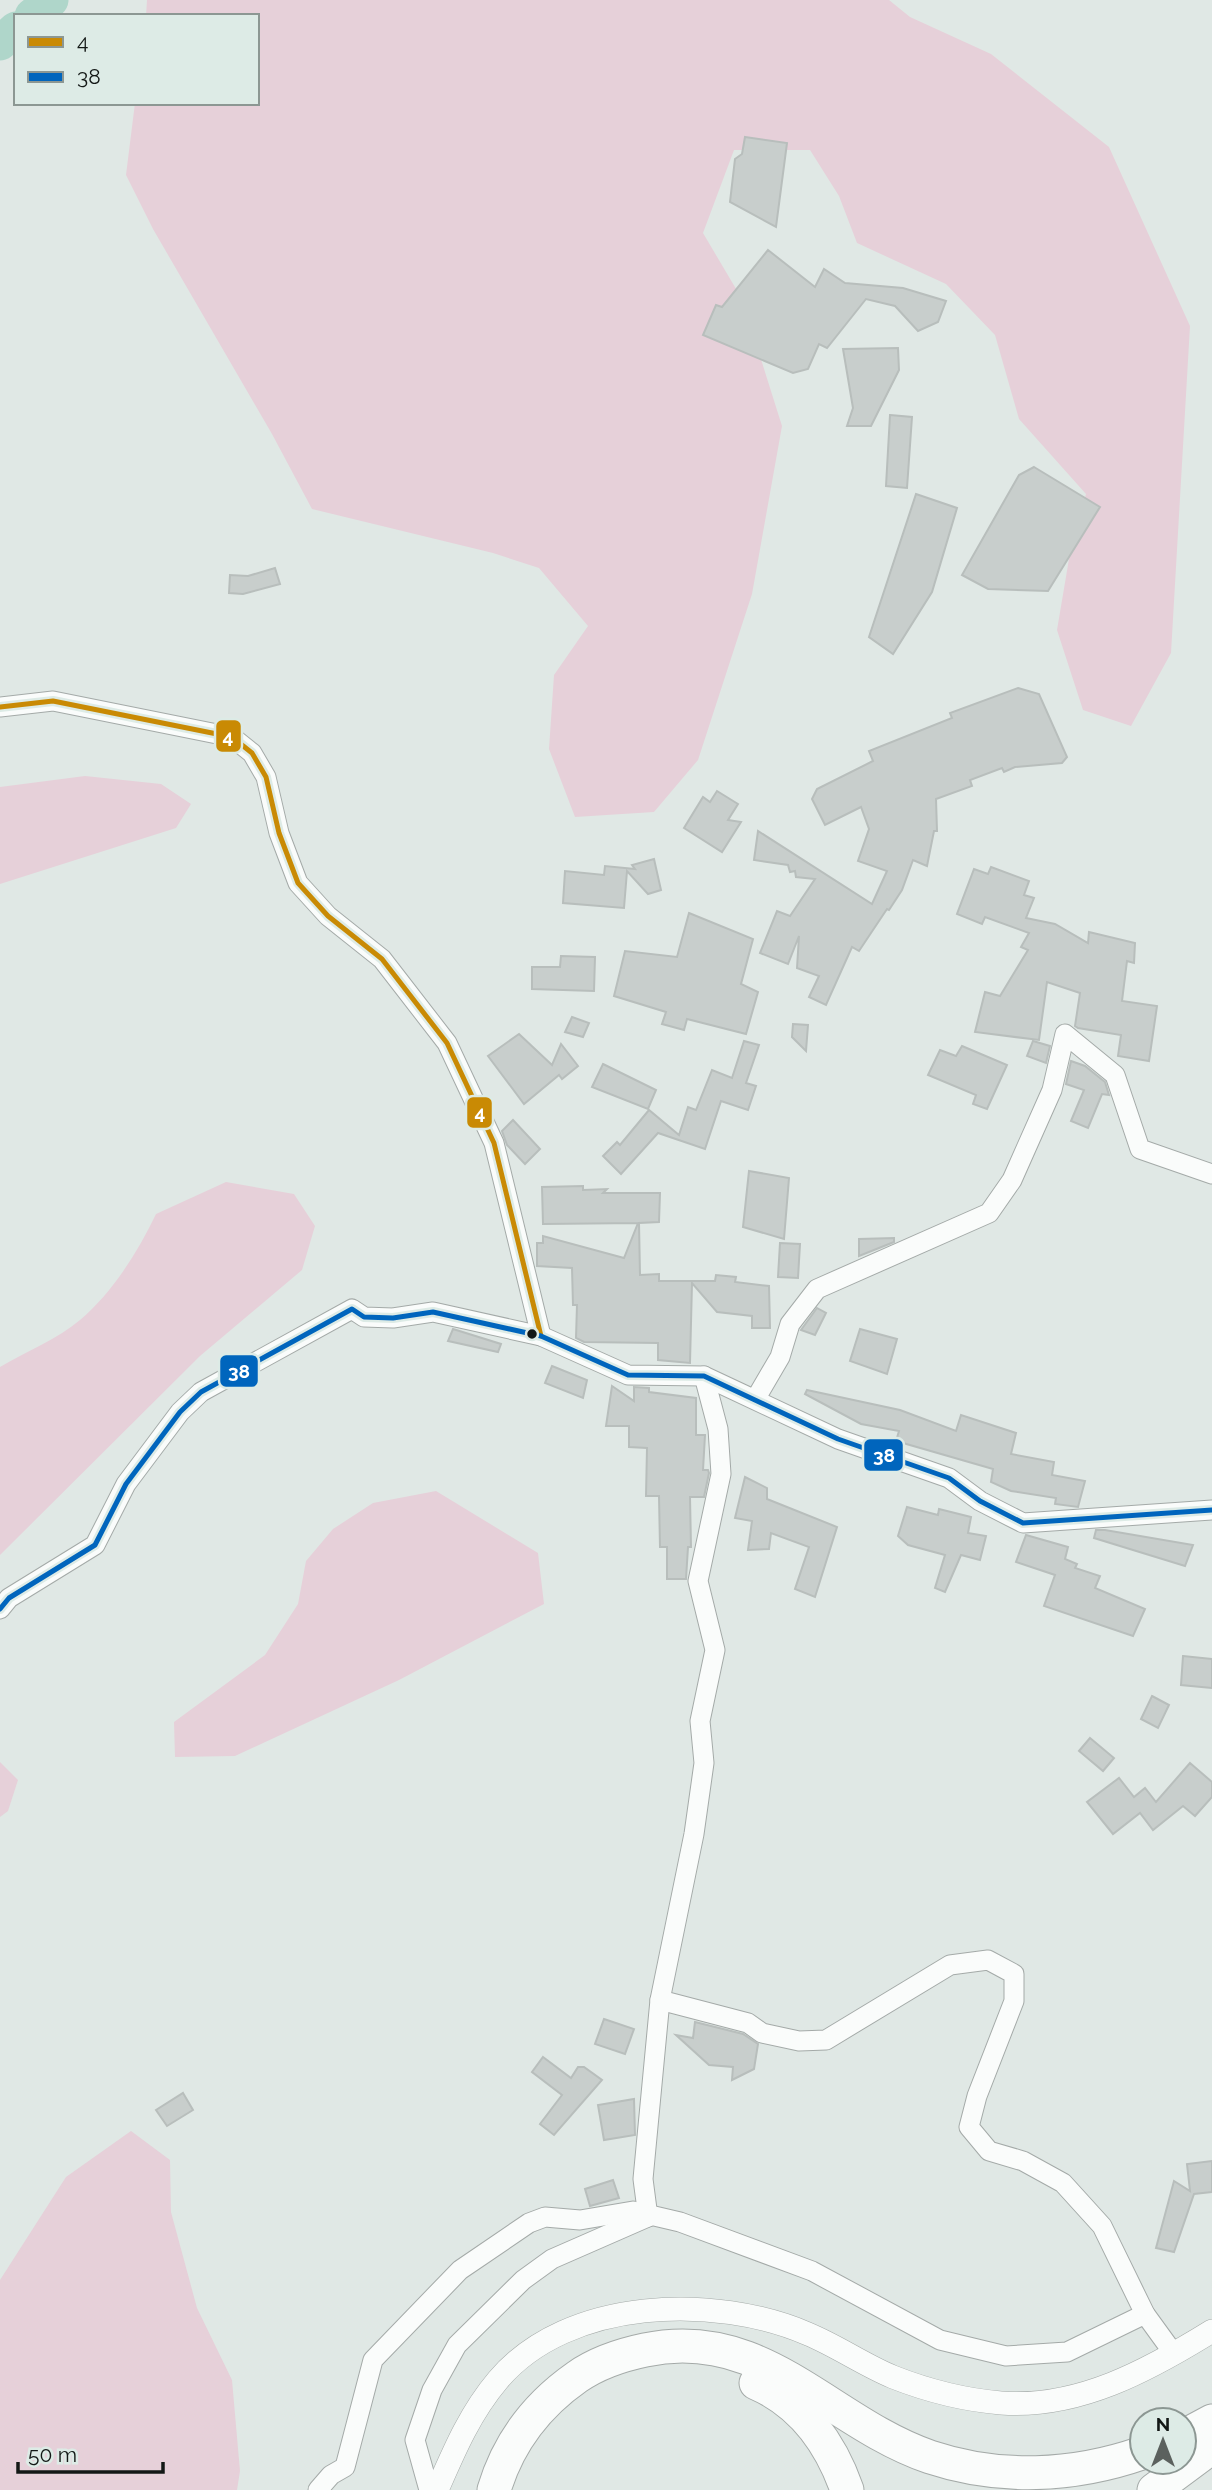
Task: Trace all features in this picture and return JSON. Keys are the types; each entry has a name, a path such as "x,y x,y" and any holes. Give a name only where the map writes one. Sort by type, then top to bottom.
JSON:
{"highway":[{"path":"494,2490 513,2444 529,2421 566,2385 610,2360 659,2347 708,2347 756,2360 900,2444 954,2464 982,2470 1037,2473 1094,2467 1128,2457"},
{"path":"516,2490 534,2448 573,2405 597,2388 624,2377 650,2369 683,2366 712,2368 738,2376 765,2387 790,2403 812,2425 828,2448 847,2490"},
{"path":"1154,2490 1212,2447"}],"street":[{"path":"0,707 53,701 232,737 252,753 266,777 279,833 298,883 328,916 382,959 447,1043 494,1143 541,1336"},
{"path":"756,1398 780,1357 790,1324 817,1289 989,1213 1012,1180 1052,1090 1065,1034 1115,1076 1140,1149 1212,1174"},
{"path":"0,1609 9,1598 95,1545 126,1484 180,1412 201,1392 352,1309 364,1317 393,1318 433,1312 541,1336 628,1375 704,1376 756,1398 838,1439 949,1478 980,1501 1023,1523 1212,1510"},
{"path":"648,2217 643,2179 660,2000 694,1834 704,1763 700,1721 715,1650 698,1581 721,1474 718,1429 704,1376"},
{"path":"660,2000 748,2023 762,2033 799,2041 825,2040 950,1965 988,1959 1014,1974 1014,2001 977,2096 969,2127 989,2151 1023,2161 1063,2183 1102,2226 1144,2314 1174,2354"},
{"path":"318,2490 331,2475 345,2467 373,2360 460,2270 529,2223 545,2217 580,2220 633,2211 648,2217 680,2222 812,2271 940,2340 1006,2356 1067,2352 1144,2314"},
{"path":"429,2490 415,2440 432,2390 457,2345 523,2280 552,2259 648,2217"},
{"path":"437,2490 466,2423 499,2378 540,2345 587,2323 635,2309 731,2312 807,2333 893,2377 948,2393 1002,2403 1074,2397 1131,2376 1174,2354 1212,2330"}],"shaded area":[{"path":"147,0 889,0 910,17 991,54 1109,147 1190,326 1171,653 1131,726 1083,710 1057,630 1070,553 1086,494 1019,419 995,335 946,284 857,243 839,196 810,150 734,150 703,233 742,299 782,426 752,594 698,760 654,812 575,817 549,749 554,675 588,626 539,568 493,553 312,509 272,434 153,229 126,175 135,105 259,105 259,14 146,14"},
{"path":"85,776 161,784 191,804 176,828 0,884 0,787"},
{"path":"226,1182 294,1194 315,1226 302,1270 200,1356 0,1555 0,1367 62,1333 92,1309 123,1271 156,1214"},
{"path":"436,1491 538,1553 544,1604 399,1680 235,1756 175,1757 174,1722 265,1655 298,1604 306,1561 333,1529 373,1503"},
{"path":"0,1762 18,1780 8,1811 0,1817"},
{"path":"131,2131 170,2160 171,2212 197,2308 232,2380 240,2471 237,2490 0,2490 0,2280 66,2177"}],"building":[{"path":"745,137 787,143 776,227 730,202 735,159 742,154"},
{"path":"768,250 815,287 824,269 845,283 903,288 946,301 938,322 918,331 895,306 866,299 827,348 819,344 808,369 793,373 703,335 716,305 722,307"},
{"path":"898,348 899,370 871,426 847,426 853,408 843,349"},
{"path":"890,415 912,417 907,488 886,486"},
{"path":"1034,467 1100,507 1048,591 988,589 962,575 1019,475"},
{"path":"916,494 957,508 932,592 893,654 869,637"},
{"path":"275,568 280,584 243,594 229,593 230,575 248,576"},
{"path":"1018,688 1039,694 1067,757 1062,763 1015,767 1004,772 1002,768 970,780 972,786 936,799 937,831 934,831 927,866 913,860 902,890 889,910 887,909 859,951 852,947 826,1005 809,997 819,976 797,968 799,936 788,964 760,953 777,911 790,916 815,879 796,877 795,871 790,872 788,865 754,860 758,831 872,904 887,871 858,861 869,829 861,807 825,825 812,799 817,789 873,761 869,751 952,718 950,713"},
{"path":"717,791 738,804 728,820 741,822 722,852 684,828 703,797 710,802"},
{"path":"654,859 661,890 648,894 627,871 624,908 563,903 565,871 604,875 605,866 635,869 632,865"},
{"path":"991,867 1029,881 1024,895 1034,898 1026,918 1055,924 1088,943 1089,932 1135,943 1134,963 1127,961 1122,1001 1157,1006 1149,1061 1118,1056 1121,1035 1075,1026 1080,993 1047,982 1039,1040 975,1032 985,992 1000,996 1028,950 1021,947 1029,933 985,917 982,924 957,914 974,869 988,874"},
{"path":"689,913 753,939 741,984 758,992 746,1034 687,1019 684,1030 662,1024 666,1012 614,996 625,951 677,957"},
{"path":"561,956 595,957 594,991 532,989 532,967 560,967"},
{"path":"572,1017 589,1023 583,1037 565,1032"},
{"path":"793,1024 808,1025 806,1051 792,1037"},
{"path":"519,1034 552,1065 561,1044 578,1066 562,1079 559,1075 524,1104 488,1056"},
{"path":"744,1041 759,1045 746,1083 756,1086 748,1110 721,1101 705,1149 658,1133 621,1174 603,1156 617,1142 620,1145 649,1110 679,1135 688,1107 696,1110 712,1070 732,1078"},
{"path":"1033,1041 1050,1046 1046,1063 1027,1056"},
{"path":"962,1046 1007,1065 987,1109 973,1104 976,1095 928,1075 940,1050 956,1056"},
{"path":"1071,1061 1085,1066 1105,1082 1109,1095 1102,1094 1088,1128 1071,1121 1084,1090 1066,1084"},
{"path":"603,1064 656,1090 648,1109 592,1087"},
{"path":"513,1120 540,1149 525,1164 507,1145 502,1131"},
{"path":"749,1171 789,1178 784,1239 743,1227"},
{"path":"583,1186 583,1190 607,1189 603,1193 660,1193 659,1222 639,1223 640,1275 659,1274 659,1281 715,1281 716,1275 736,1277 735,1282 769,1286 770,1328 752,1328 752,1316 717,1312 692,1283 690,1363 658,1360 658,1343 584,1342 576,1338 577,1305 573,1305 572,1268 537,1266 537,1243 543,1243 543,1236 624,1258 638,1223 543,1224 542,1187"},
{"path":"894,1238 894,1242 859,1256 859,1239"},
{"path":"780,1243 800,1244 798,1278 778,1277"},
{"path":"817,1308 826,1313 815,1335 801,1330"},
{"path":"453,1329 501,1344 498,1352 448,1341"},
{"path":"860,1329 897,1339 887,1374 850,1361"},
{"path":"552,1366 587,1380 583,1398 545,1383"},
{"path":"612,1386 634,1401 634,1387 649,1388 649,1392 696,1398 696,1435 705,1435 703,1470 708,1470 709,1473 704,1497 690,1497 691,1547 688,1547 686,1579 667,1579 667,1547 660,1547 659,1496 646,1496 647,1448 629,1447 629,1426 606,1426"},
{"path":"807,1390 900,1410 956,1431 961,1415 1016,1433 1011,1454 1054,1462 1052,1475 1085,1481 1078,1507 1055,1504 1056,1498 1011,1491 991,1482 993,1469 896,1441 899,1431 861,1424 805,1394"},
{"path":"745,1477 767,1488 767,1499 837,1527 815,1597 795,1589 809,1547 771,1533 769,1549 748,1550 752,1521 735,1518"},
{"path":"907,1507 938,1515 939,1509 971,1517 968,1533 986,1536 980,1560 961,1555 945,1592 935,1588 945,1555 908,1545 898,1536"},
{"path":"1096,1530 1193,1545 1185,1566 1094,1538"},
{"path":"1026,1535 1068,1547 1065,1559 1077,1564 1075,1568 1100,1576 1095,1588 1145,1609 1133,1636 1044,1606 1055,1575 1016,1562"},
{"path":"1183,1656 1212,1659 1212,1688 1181,1685"},
{"path":"1152,1696 1169,1705 1158,1728 1141,1719"},
{"path":"1090,1738 1114,1758 1103,1771 1079,1751"},
{"path":"1190,1763 1212,1782 1212,1797 1195,1816 1183,1806 1153,1830 1140,1813 1113,1834 1087,1802 1119,1778 1134,1797 1145,1788 1156,1802"},
{"path":"604,2019 634,2029 625,2054 595,2044"},
{"path":"695,2022 743,2034 758,2044 754,2069 732,2080 733,2067 709,2065 676,2035 693,2038"},
{"path":"543,2057 571,2078 578,2067 584,2067 602,2080 554,2135 540,2124 562,2095 532,2072"},
{"path":"183,2093 193,2110 167,2126 156,2110"},
{"path":"634,2099 635,2135 604,2140 598,2105"},
{"path":"1212,2161 1212,2192 1194,2194 1174,2252 1156,2248 1174,2181 1190,2191 1187,2164"},
{"path":"613,2180 619,2198 590,2206 585,2189"}],"waterway":[{"path":"34,14 51,0"},
{"path":"0,43 14,31"}],"transit line":[{"name":"4","path":"0,707 53,701 232,737 252,753 266,777 279,833 298,883 328,916 382,959 447,1043 494,1143 541,1336"},
{"name":"38","path":"0,1609 9,1598 95,1545 126,1484 180,1412 201,1392 352,1309 364,1317 393,1318 433,1312 541,1336 628,1375 704,1376 838,1439 949,1478 980,1501 1023,1523 1212,1510"}]}
